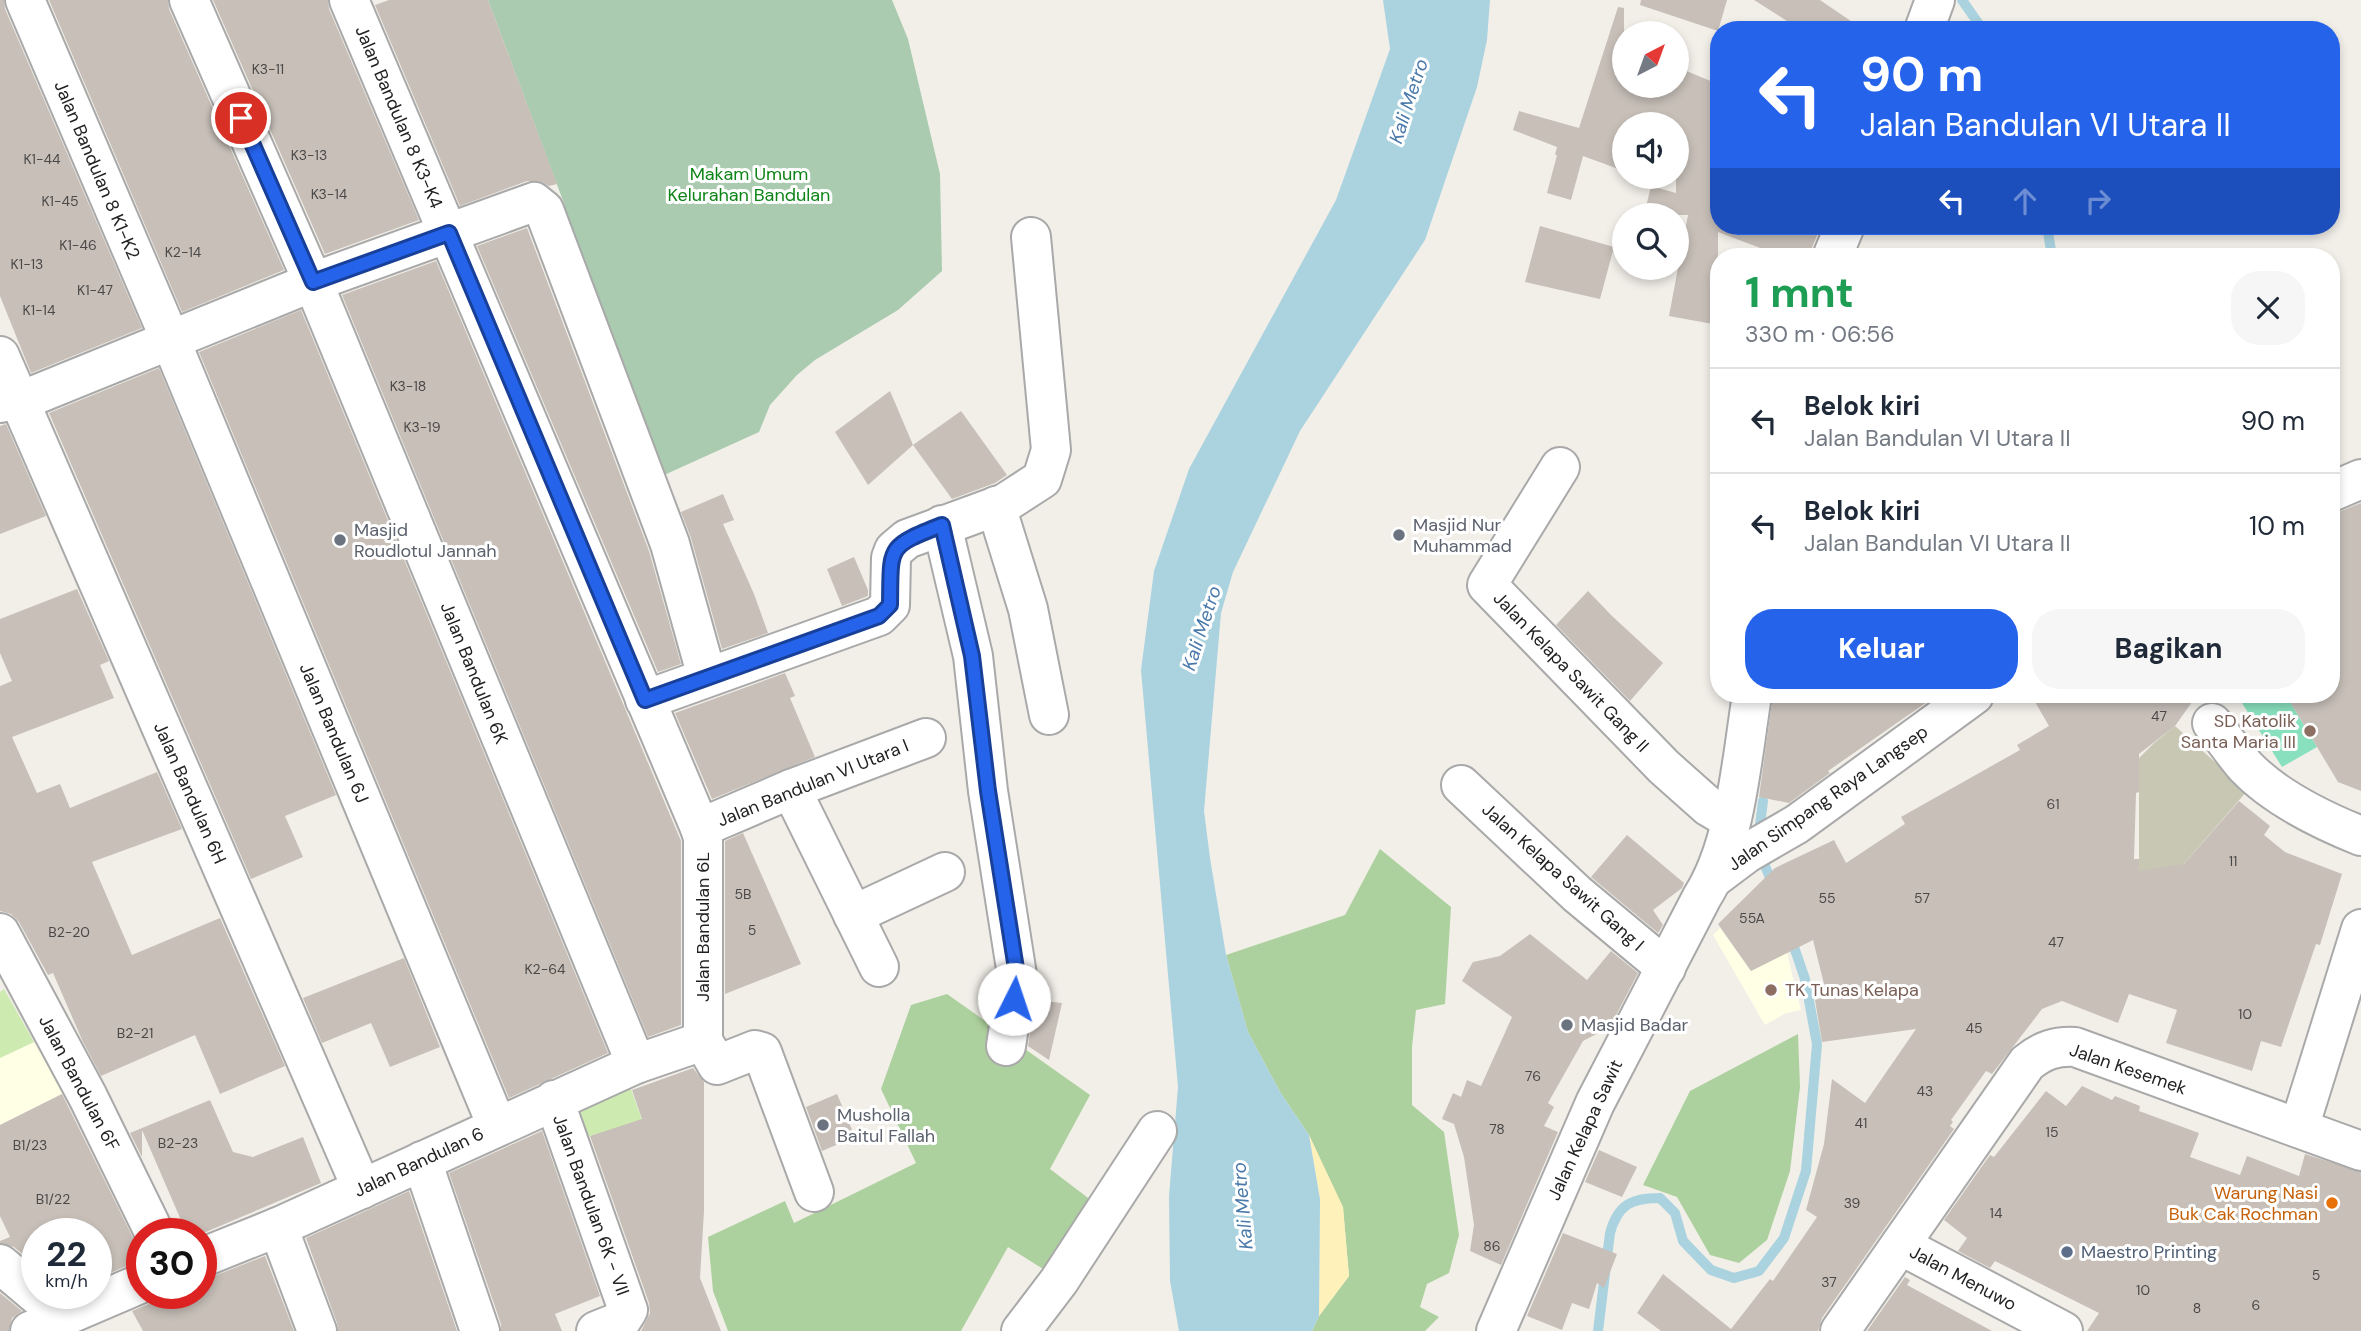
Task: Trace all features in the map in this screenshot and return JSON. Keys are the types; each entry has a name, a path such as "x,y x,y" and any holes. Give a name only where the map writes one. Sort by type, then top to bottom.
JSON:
{"street":[{"name":"Jalan Bandulan 8 K1-K2","path":"25,0 170,339"},
{"name":"Jalan Bandulan 6K","path":"189,0 313,282 636,1064"},
{"name":"Jalan Bandulan 8 K3-K4","path":"349,0 449,233"},
{"path":"1927,21 1935,0"},
{"path":"9,400 35,394 313,282 534,202 544,210 670,544 707,677"},
{"name":"Jalan Bandulan 6L","path":"449,233 700,828 703,838 703,1041"},
{"path":"645,700 879,616 890,605 891,558 894,550 907,539 1005,503 1042,479 1051,450 1031,237"},
{"name":"Jalan Bandulan 6J","path":"170,339 497,1126"},
{"name":"Jalan Bandulan 6H","path":"0,356 9,400 362,1189"},
{"name":"Jalan Kelapa Sawit Gang II","path":"1560,467 1487,585 1664,767 1709,807 1731,820"},
{"path":"2340,488 2361,479"},
{"path":"996,506 1028,610 1049,715"},
{"path":"942,525 972,656 988,791 1017,975 1006,1046"},
{"name":"Jalan Kelapa Sawit","path":"1496,1331 1595,1103 1702,897 1715,877 1731,820 1751,703"},
{"name":"Jalan Simpang Raya Langsep","path":"1715,877 1747,853 1797,824 1963,703"},
{"path":"2211,723 2246,767 2278,792 2314,815 2361,836"},
{"name":"Jalan Bandulan VI Utara I","path":"700,828 792,789 926,738"},
{"name":"Jalan Kelapa Sawit Gang I","path":"1461,785 1577,894 1666,968"},
{"path":"792,789 879,967"},
{"path":"853,915 945,872"},
{"path":"2299,1128 2361,929"},
{"name":"Jalan Bandulan 6F","path":"0,933 88,1097 147,1218"},
{"path":"703,1041 717,1065 755,1050 762,1052 814,1192"},
{"name":"Jalan Bandulan 6","path":"217,1252 278,1227 636,1064 703,1041"},
{"name":"Jalan Kesemek","path":"1840,1331 2027,1063 2048,1049 2060,1046 2075,1047 2361,1151"},
{"name":"Jalan Bandulan 6K - VII","path":"554,1100 618,1323"},
{"path":"1021,1331 1059,1281 1157,1131"},
{"path":"422,1161 480,1331"},
{"path":"278,1227 317,1331"},
{"name":"Jalan Menuwo","path":"1900,1245 2063,1331"},
{"path":"0,1264 75,1321 126,1292"}],"shaded area":[{"path":"2175,726 2247,791 2164,887 2148,873 2139,871 2139,758"},
{"name":"TK Tunas Kelapa","path":"1720,928 1751,971 1787,953 1801,1010 1786,1013 1765,1025 1713,935"},
{"path":"34,1042 63,1093 0,1125 0,1058"}],"green space":[{"name":"Makam Umum Kelurahan Bandulan","path":"488,0 892,0 908,39 940,174 942,271 898,310 815,360 797,375 770,405 759,432 651,481 553,212 565,206"},
{"path":"2242,703 2291,703 2317,747 2282,767"},
{"path":"1380,849 1451,907 1445,1004 1416,1010 1412,1047 1412,1105 1444,1132 1459,1235 1449,1273 1427,1284 1420,1307 1439,1317 1425,1331 1312,1331 1319,1316 1349,1276 1343,1208 1309,1135 1280,1092 1248,1032 1226,955 1345,915"},
{"path":"4,989 34,1042 0,1058 0,992"},
{"path":"947,994 1090,1095 1050,1169 1096,1204 1051,1274 1008,1247 961,1331 728,1331 713,1291 708,1237 785,1201 794,1223 916,1163 881,1089 911,1005"},
{"path":"1798,1034 1800,1087 1790,1171 1767,1240 1739,1263 1710,1255 1677,1197 1643,1185 1690,1091"},
{"path":"629,1084 649,1139 613,1129 580,1139 569,1107"}],"sand":[{"path":"1309,1135 1343,1207 1349,1276 1319,1316 1320,1199"}],"water":[{"name":"Kali Metro","path":"1383,0 1490,0 1487,40 1477,87 1425,240 1300,431 1233,572 1221,613 1204,811 1226,955 1248,1032 1280,1092 1309,1135 1320,1199 1319,1316 1312,1331 1179,1331 1170,1281 1169,1196 1178,1087 1141,670 1154,571 1189,469 1336,200 1390,49"}],"building":[{"path":"0,0 4,0 5,9 142,328 31,373 0,296"},
{"path":"49,0 168,0 169,9 284,270 182,312"},
{"path":"213,0 328,0 329,9 419,220 325,254"},
{"path":"389,0 488,0 557,184 549,186 538,181 527,181 460,206 375,5"},
{"path":"1641,0 1727,0 1721,21 1710,21 1710,28 1640,5"},
{"path":"1754,0 1820,0 1851,21 1787,21"},
{"path":"1618,7 1624,8 1624,21 1613,21"},
{"path":"1612,26 1612,98 1689,98 1689,72 1710,81 1710,235 1718,235 1718,248 1710,248 1710,324 1669,316 1676,280 1689,280 1689,203 1647,203 1650,189 1676,193 1676,189 1689,189 1689,112 1612,112 1612,167 1583,156 1571,200 1547,193 1557,147 1513,130 1519,111 1579,128"},
{"path":"1540,226 1612,246 1600,299 1525,282"},
{"path":"527,228 649,551 681,664 658,672 477,246"},
{"path":"1726,235 1817,235 1812,248 1760,248"},
{"path":"436,261 681,841 681,1025 648,1037 342,295"},
{"path":"301,310 608,1053 509,1098 199,352"},
{"path":"159,368 336,795 285,816 303,857 251,879 49,413"},
{"path":"890,391 913,445 868,485 835,432"},
{"path":"961,411 1007,475 995,483 952,499 913,445"},
{"path":"6,424 46,516 0,534 0,426"},
{"path":"723,494 734,520 723,524 768,633 722,649 691,538 681,512"},
{"path":"2361,503 2361,791 2338,782 2291,703 2340,703 2340,511"},
{"path":"854,557 868,596 842,606 827,569"},
{"path":"77,589 109,661 100,665 114,698 12,737 37,793 60,784 70,808 157,772 182,829 92,862 132,955 220,918 285,1066 220,1094 195,1035 101,1076 53,973 48,975 19,922 11,914 0,911 0,686 12,681 0,653 0,619"},
{"path":"1588,591 1663,663 1630,701 1556,625"},
{"path":"785,673 795,696 790,698 815,757 712,799 675,713"},
{"path":"1772,703 1926,703 1828,771 1830,773 1789,803 1759,797"},
{"path":"2036,703 2191,703 2175,726 2139,754 2134,859 2139,859 2139,871 2184,864 2239,801 2270,826 2264,835 2285,852 2342,874 2320,945 2316,944 2281,1047 2261,1041 2252,1071 2166,1043 2177,1010 2129,994 2118,1023 2062,1001 2042,1009 1992,1074 1986,1071 1951,1120 1953,1122 1950,1126 1954,1129 1822,1318 1818,1331 1661,1331 1637,1313 1663,1274 1731,1329 1770,1279 1773,1281 1817,1217 1806,1210 1824,1144 1832,1079 1865,1103 1916,1029 1822,1042 1815,1000 1827,996 1813,940 1751,971 1718,924 1775,868 1834,840 1846,863 1905,824 1901,817 2020,750 2017,745 2049,726"},
{"path":"743,833 801,964 725,994 725,841"},
{"path":"1627,835 1684,883 1682,888 1653,910 1663,925 1658,933 1591,877"},
{"path":"1530,934 1587,980 1611,951 1638,973 1610,1027 1583,1041 1548,1103 1554,1107 1544,1126 1558,1132 1501,1265 1470,1251 1474,1225 1464,1157 1454,1124 1442,1119 1453,1093 1461,1097 1467,1080 1481,1086 1512,1017 1462,981 1473,962 1500,956"},
{"path":"404,958 440,1047 390,1067 371,1023 322,1043 303,998"},
{"path":"1035,1000 1062,1003 1049,1060 1028,1046"},
{"path":"693,1068 704,1082 704,1211 700,1278 721,1331 641,1331 650,1313 649,1303 590,1136 642,1119 632,1090"},
{"path":"2082,1086 2112,1100 2115,1096 2140,1106 2139,1111 2199,1133 2190,1157 2240,1175 2247,1156 2299,1176 2305,1154 2361,1172 2361,1331 2087,1331 2099,1313 1995,1261 1990,1268 1958,1251 1967,1238 1944,1220 1990,1155 1994,1157 2046,1091 2066,1106"},
{"path":"62,1094 126,1224 126,1266 112,1272 112,1218 21,1218 21,1253 14,1247 0,1243 10,1237 0,1216 0,1125"},
{"name":"Musholla Baitul Fallah","path":"837,1094 855,1137 822,1151 806,1107"},
{"path":"210,1100 233,1152 253,1157 303,1137 321,1183 217,1227 217,1218 180,1218 142,1130 142,1157 130,1133"},
{"path":"542,1131 600,1296 555,1314 562,1331 501,1331 501,1324 449,1173"},
{"path":"1599,1150 1637,1167 1622,1197 1585,1182"},
{"path":"409,1191 457,1331 338,1331 306,1238"},
{"path":"1563,1233 1617,1254 1604,1288 1597,1283 1589,1309 1572,1303 1562,1330 1527,1316"},
{"path":"265,1256 294,1331 143,1331 132,1311 137,1309 217,1309 217,1275"},
{"path":"1905,1277 1910,1280 1907,1285 1992,1331 1867,1331"},
{"path":"0,1293 22,1311 12,1318 9,1331 0,1331"}],"waterway":[{"path":"1962,0 1977,21"},
{"path":"2048,235 2051,248"},
{"path":"1760,825 1763,801"},
{"path":"1764,863 1773,886"},
{"path":"1598,1331 1610,1233 1617,1215 1634,1201 1660,1198 1675,1213 1683,1241 1711,1270 1734,1278 1759,1271 1784,1238 1806,1171 1817,1044 1805,979 1791,938"}],"place":[{"name":"Masjid Nur Muhammad","path":"1399,535"},
{"name":"Masjid Roudlotul Jannah","path":"340,540"},
{"name":"SD Katolik Santa Maria III","path":"2310,731"},
{"name":"TK Tunas Kelapa","path":"1771,990"},
{"name":"Masjid Badar","path":"1567,1025"},
{"name":"Musholla Baitul Fallah","path":"823,1125"},
{"name":"Warung Nasi Buk Cak Rochman","path":"2332,1203"},
{"name":"Maestro Printing","path":"2067,1252"}],"route":[{"path":"241,118 313,282 449,233 645,700 879,616 890,605 891,558 894,550 907,539 942,525 972,656 988,791 1017,975 1014,999"}]}
